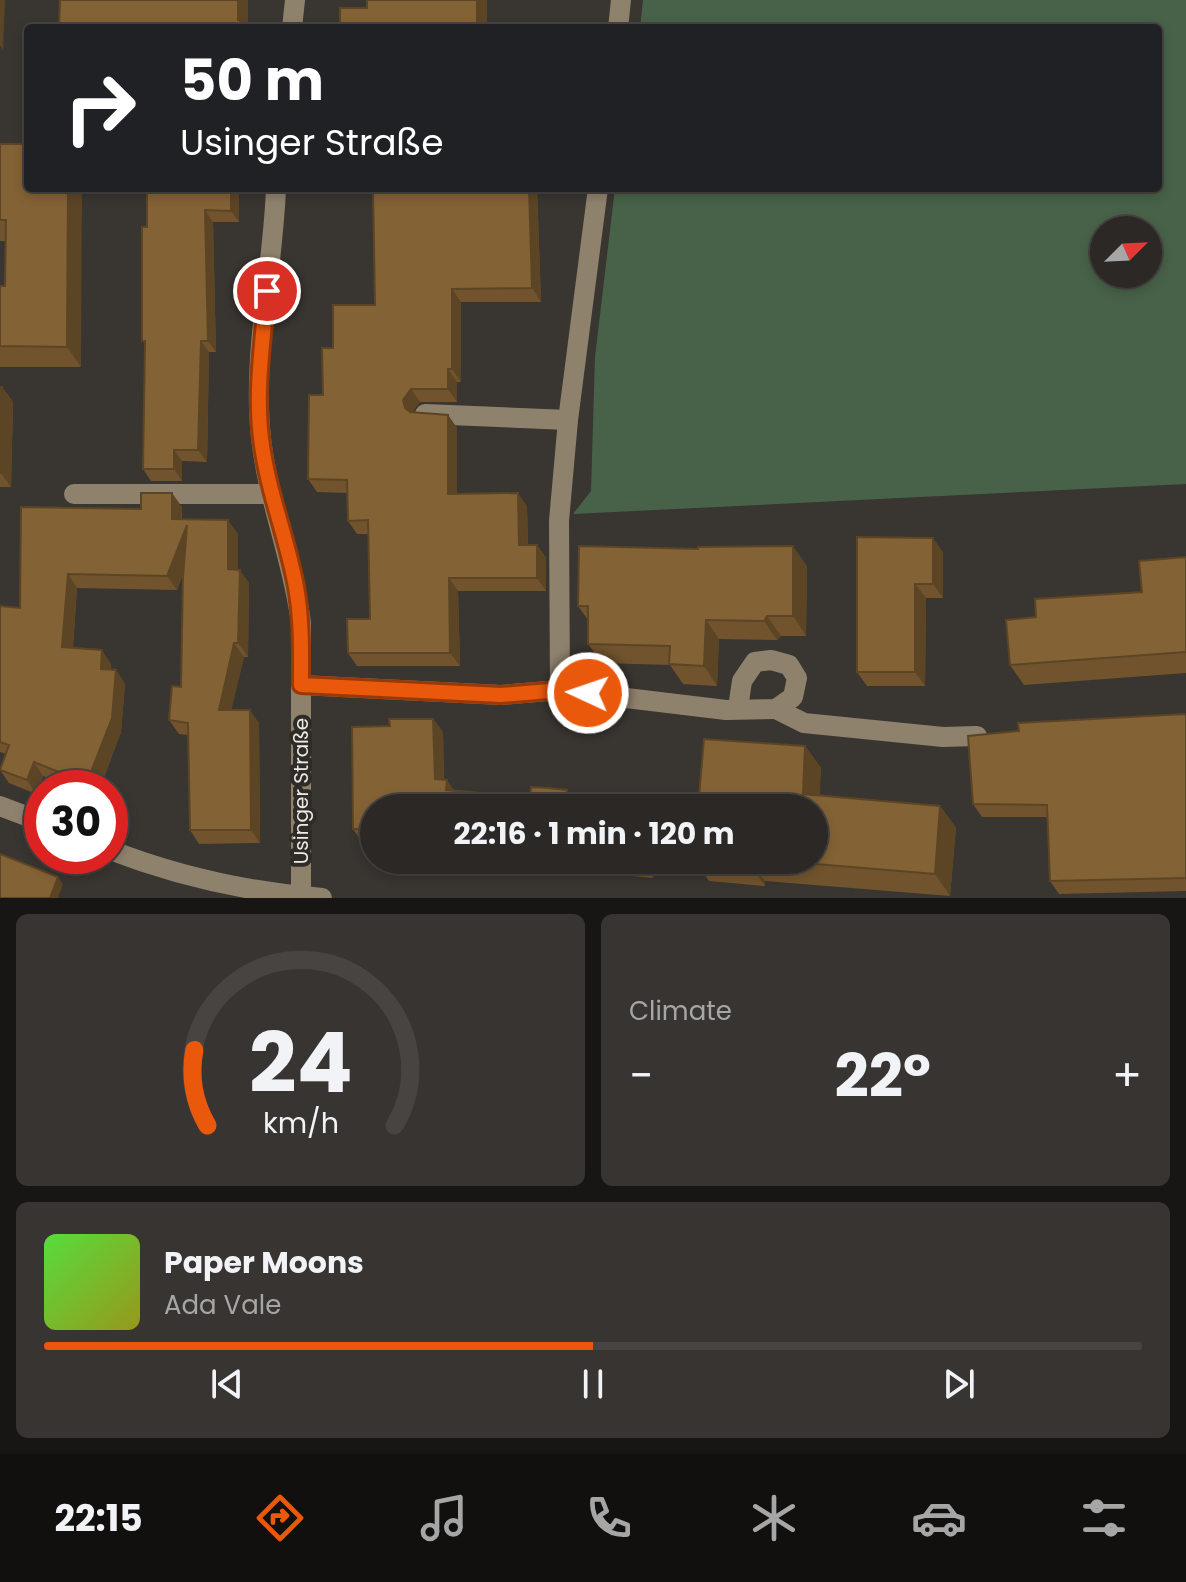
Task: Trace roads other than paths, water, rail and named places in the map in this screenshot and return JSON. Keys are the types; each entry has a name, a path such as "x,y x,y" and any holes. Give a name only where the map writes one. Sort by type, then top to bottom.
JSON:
{"street":[{"path":"292,24 295,0"},
{"path":"618,24 621,0"},
{"name":"Usinger Straße","path":"276,192 259,382 261,437 270,494 296,585 301,623 301,896"},
{"path":"560,690 559,521 568,420 597,192"},
{"path":"425,414 568,420"},
{"path":"74,494 270,494"},
{"path":"738,708 742,681 747,671 755,662 771,660 789,665 797,678 793,697 776,709"},
{"path":"301,685 501,695 560,690 726,710 776,709 804,723 943,737 977,736"},
{"path":"0,806 24,815"},
{"path":"128,857 220,890 322,898"}]}
